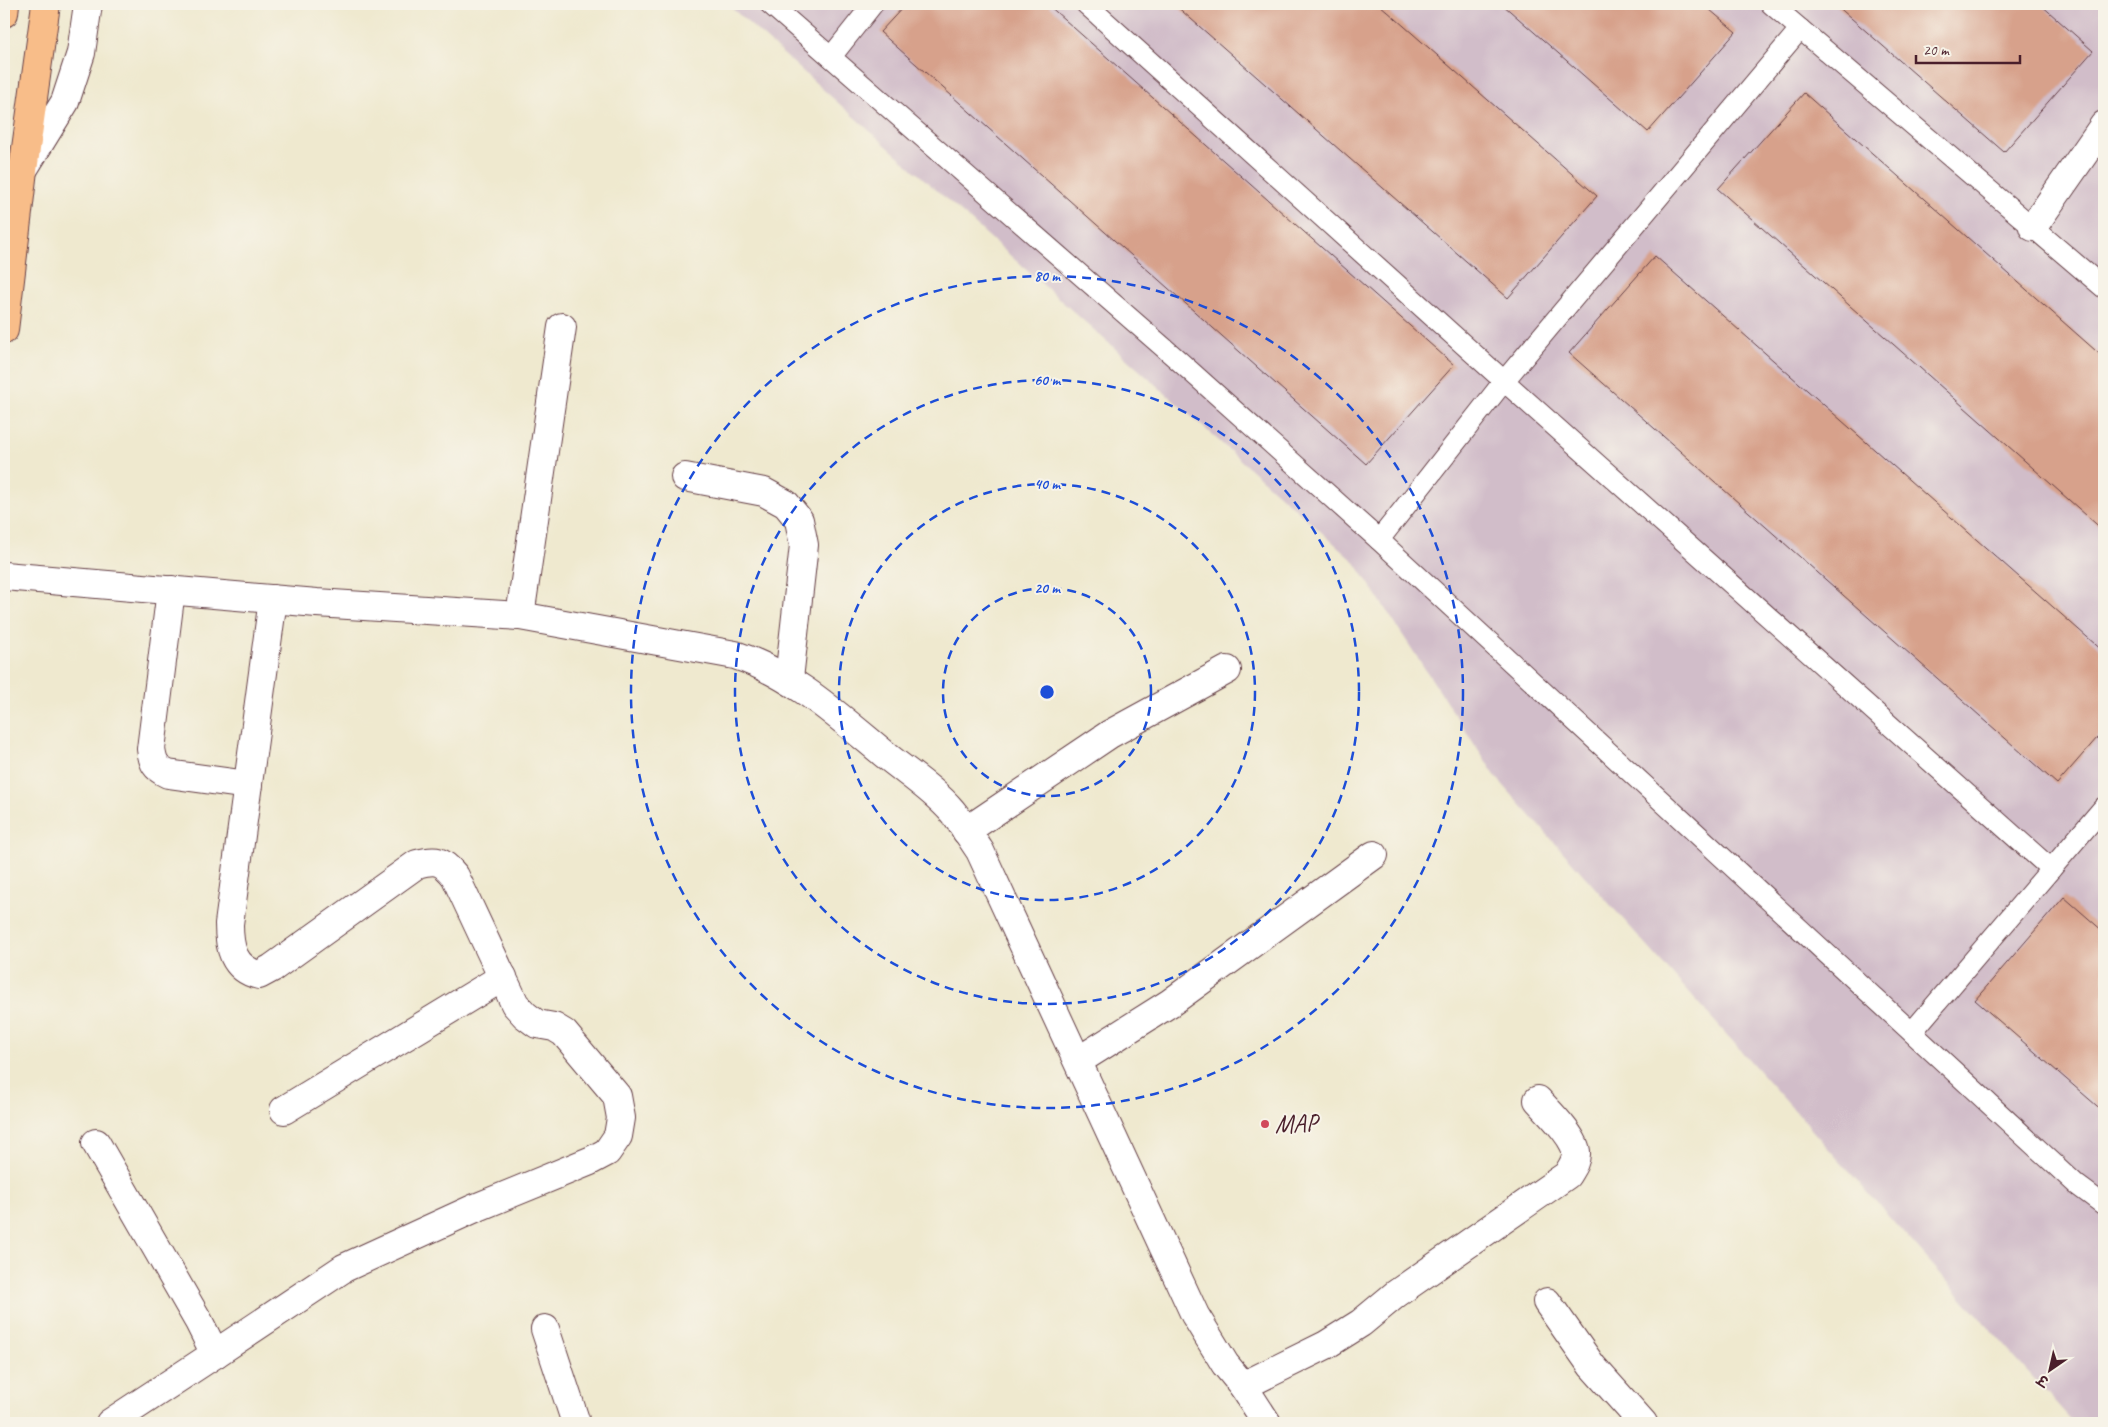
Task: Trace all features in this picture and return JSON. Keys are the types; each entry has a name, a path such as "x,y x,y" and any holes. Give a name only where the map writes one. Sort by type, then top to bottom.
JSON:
{"highway":[{"path":"4,13 5,4"},
{"path":"4,330 23,170 46,4"}],"street":[{"path":"23,170 65,102 81,53 88,4"},
{"path":"2033,227 2104,124"},
{"path":"520,616 562,327"},
{"path":"685,477 764,492 786,504 799,520 804,545 790,679"},
{"path":"4,576 273,599 520,616 735,655 761,664 790,679 817,698 929,790 952,811 980,851 1196,1315 1225,1364 1267,1423"},
{"path":"172,590 151,749 153,763 160,770 168,774 248,785"},
{"path":"120,1421 215,1354 344,1268 473,1208 590,1161 607,1152 618,1136 621,1118 617,1096 564,1033 554,1027 537,1024 515,1004 455,876 447,866 434,860 417,864 272,968 259,975 249,973 238,962 229,946 229,924 273,599"},
{"path":"966,831 1110,734 1227,670"},
{"path":"1078,1061 1170,1003 1374,855"},
{"path":"284,1110 503,977"},
{"path":"1242,1386 1326,1345 1361,1323 1403,1288 1567,1175 1573,1165 1577,1152 1573,1142 1538,1100"},
{"path":"96,1142 199,1322 215,1354"},
{"path":"1547,1302 1592,1366 1643,1423"},
{"path":"545,1329 576,1423"}],"lane":[{"path":"770,4 1170,353 1380,540 2077,1185 2104,1204"},
{"path":"831,58 873,4"},
{"path":"1086,4 1504,381 2051,869"},
{"path":"1771,4 2104,288"},
{"path":"1380,540 1504,381 1800,29"},
{"path":"1912,1032 2104,808"}],"shaded area":[{"path":"727,4 2104,4 2104,1423 2074,1423 1496,777 1354,561"}],"building":[{"path":"906,4 1047,4 1454,365 1366,464 880,32"},
{"path":"1174,4 1379,4 1597,196 1508,298"},
{"path":"1502,4 1703,4 1736,32 1648,132"},
{"path":"1835,4 2040,4 2093,51 2004,152"},
{"path":"1804,93 2104,358 2104,531 1718,189"},
{"path":"1655,256 2104,652 2104,730 2057,784 1569,353"},
{"path":"2064,897 2104,932 2104,1112 1975,1000"}],"place":[{"name":"MAP","path":"1265,1124"}]}
